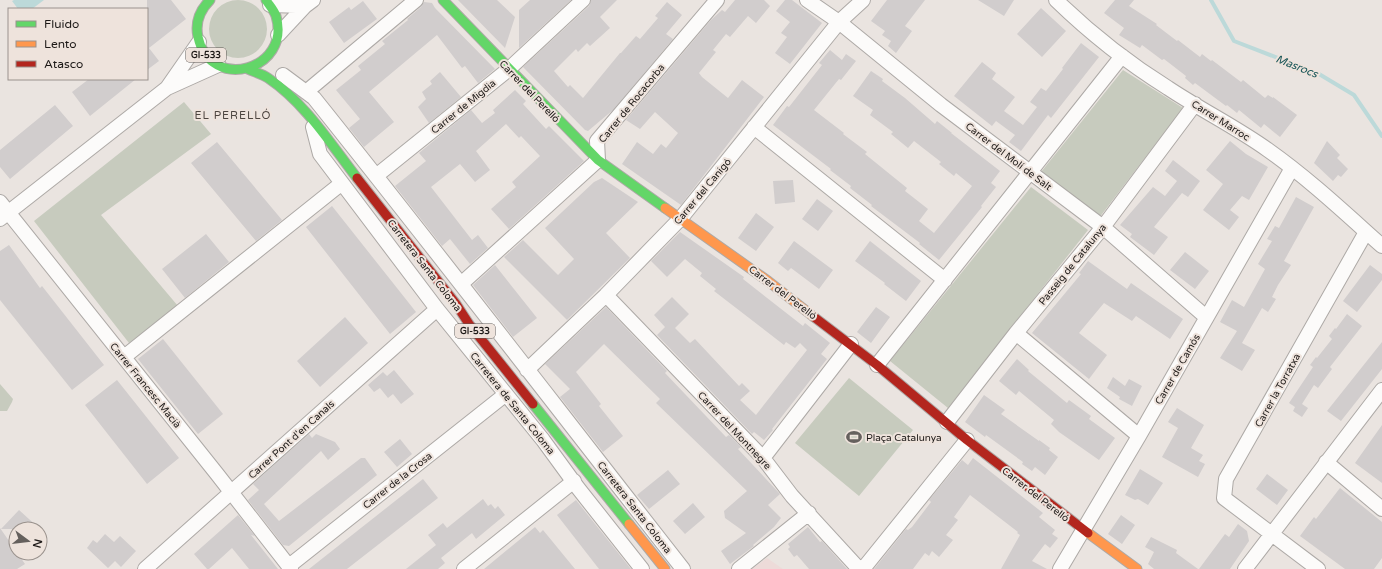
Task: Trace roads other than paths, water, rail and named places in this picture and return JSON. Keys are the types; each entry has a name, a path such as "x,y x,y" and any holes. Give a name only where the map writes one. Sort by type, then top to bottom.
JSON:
{"street":[{"name":"GI-533","path":"200,0 201,11 197,31 199,42 207,55 218,65 233,70 248,69"},
{"name":"GI-533","path":"201,11 210,0"},
{"path":"306,92 416,0"},
{"name":"Carrer del Perelló","path":"444,0 598,160 768,281 878,364 967,440 1083,530 1137,569"},
{"name":"Carrer de Migdia","path":"376,176 509,69 583,0"},
{"name":"Carrer de Rocacorba","path":"598,160 597,141 717,0"},
{"name":"Carrer del Molí de Salt","path":"807,0 839,22 941,105 1103,227 1206,317"},
{"name":"Carrer del Canigó","path":"527,370 606,295 681,218 839,22 863,0"},
{"name":"Carrer Marroc","path":"1056,0 1071,15 1122,56 1168,89 1195,104 1268,150 1292,168 1332,200 1382,246"},
{"path":"248,69 262,62 274,53 278,35 277,19 268,2 309,3"},
{"path":"278,35 309,3"},
{"path":"167,88 199,42"},
{"path":"878,364 1031,173 1122,56"},
{"path":"3,211 167,88 218,65"},
{"name":"Carretera Santa Coloma","path":"248,69 267,77 289,95 310,116 456,304 469,324 665,569"},
{"name":"GI-533","path":"281,72 289,95"},
{"name":"Carretera Santa Coloma","path":"281,72 314,98 683,569"},
{"name":"Passeig de Catalunya","path":"947,422 1103,227 1195,104"},
{"name":"Carretera de Santa Coloma","path":"310,116 320,154 437,308 543,440 642,569"},
{"path":"754,127 945,280"},
{"path":"461,284 598,160"},
{"name":"Carrer de Camós","path":"1060,569 1139,436 1292,168"},
{"path":"124,357 342,183"},
{"name":"Carrer Francesc Macià","path":"3,211 124,357 290,568"},
{"name":"Carrer la Torratxa","path":"1271,534 1224,498 1226,479 1366,232"},
{"name":"Carrer del Montnegre","path":"606,295 763,458 792,496 859,569"},
{"name":"Carrer Pont d'en Canals","path":"145,569 232,493 437,308"},
{"path":"1016,334 1139,436"},
{"path":"763,458 851,344"},
{"path":"1245,569 1382,390"},
{"name":"Carrer de la Crosa","path":"290,568 506,394"},
{"path":"863,569 967,440"},
{"path":"1326,462 1382,509"},
{"path":"464,569 574,481"},
{"path":"740,569 809,513"},
{"path":"1271,534 1318,569"}],"water":[{"path":"44,0 33,8 17,8 12,1"}],"waterway":[{"name":"Masrocs","path":"1211,0 1234,41 1319,74 1354,95 1382,136"}],"place":[{"name":"Plaça Catalunya","path":"854,437"}],"district":[{"name":"EL PERELLÓ","path":"233,115"}]}
